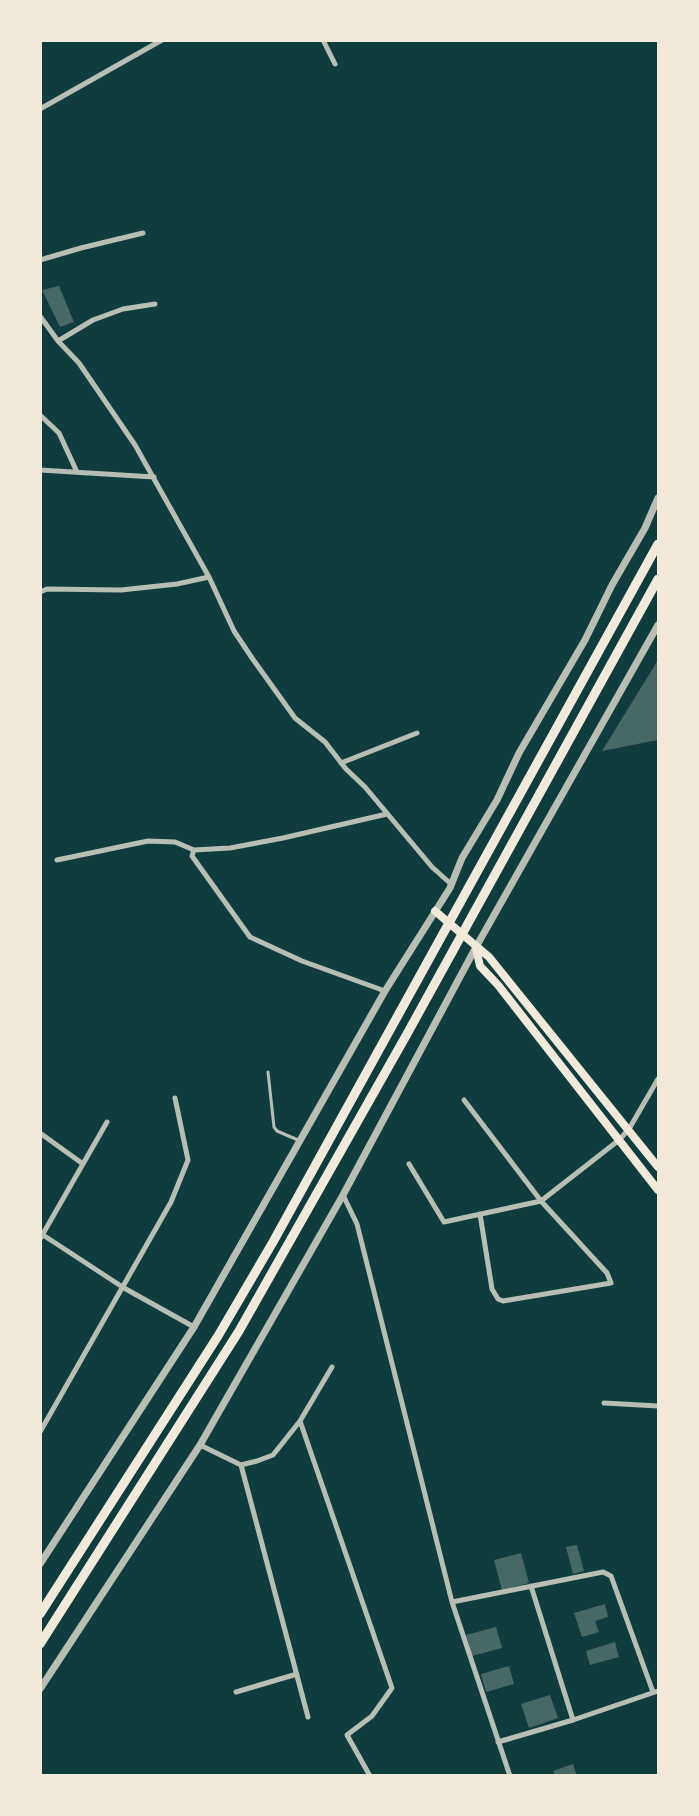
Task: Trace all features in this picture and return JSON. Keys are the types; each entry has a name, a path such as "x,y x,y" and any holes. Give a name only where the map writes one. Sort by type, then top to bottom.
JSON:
{"highway":[{"path":"40,1614 223,1326 273,1242 658,544"},
{"path":"40,1644 239,1331 413,1024 658,579"}],"main road":[{"path":"435,911 489,957 658,1167"},
{"path":"476,947 480,966 498,985 658,1190"}],"street":[{"path":"40,109 162,40"},
{"path":"323,40 335,64"},
{"path":"40,260 143,233"},
{"path":"58,340 93,320 113,312 155,304"},
{"path":"40,316 85,371 154,477 209,578 234,631 295,718 325,742 432,867 451,884"},
{"path":"40,415 59,433 77,472"},
{"path":"40,470 154,477"},
{"path":"40,1564 194,1327 385,991 451,884 462,858 491,809 519,753 585,640 612,585 645,528 658,498"},
{"path":"40,592 47,588 121,590 209,578"},
{"path":"40,1689 200,1445 343,1195 476,947 658,625"},
{"path":"341,763 417,733"},
{"path":"57,860 148,841 175,842 194,850 230,848 387,814"},
{"path":"194,850 192,856 196,864 250,938 302,961 385,991"},
{"path":"409,1164 444,1222 541,1201 619,1140 629,1129 658,1079"},
{"path":"40,1432 171,1202 188,1160 175,1098"},
{"path":"464,1100 541,1201 610,1276 610,1284 503,1301 498,1299 492,1289 480,1214"},
{"path":"106,1122 41,1236 124,1288 194,1327"},
{"path":"40,1133 83,1164"},
{"path":"343,1195 357,1224 452,1602 510,1776"},
{"path":"200,1445 241,1465 273,1455 300,1420 332,1367"},
{"path":"604,1403 658,1406"},
{"path":"300,1420 392,1688 372,1716 347,1735 370,1776"},
{"path":"241,1465 308,1717"},
{"path":"452,1602 603,1572 611,1576 656,1691 573,1720 498,1742"},
{"path":"531,1586 573,1720"},
{"path":"236,1692 297,1674"}],"lane":[{"path":"268,1072 274,1127 277,1131 300,1141"}],"building":[{"path":"59,286 74,322 60,327 42,290"},
{"path":"658,660 658,740 602,751"},
{"path":"577,1545 584,1571 573,1574 566,1547"},
{"path":"521,1553 529,1583 502,1590 494,1560"},
{"path":"605,1604 608,1617 595,1621 599,1632 582,1637 574,1613"},
{"path":"496,1627 502,1648 472,1656 466,1635"},
{"path":"615,1642 619,1657 590,1665 586,1651"},
{"path":"509,1666 514,1684 486,1692 481,1674"},
{"path":"550,1695 558,1718 529,1728 521,1704"},
{"path":"573,1764 577,1776 555,1776 553,1771"}]}
